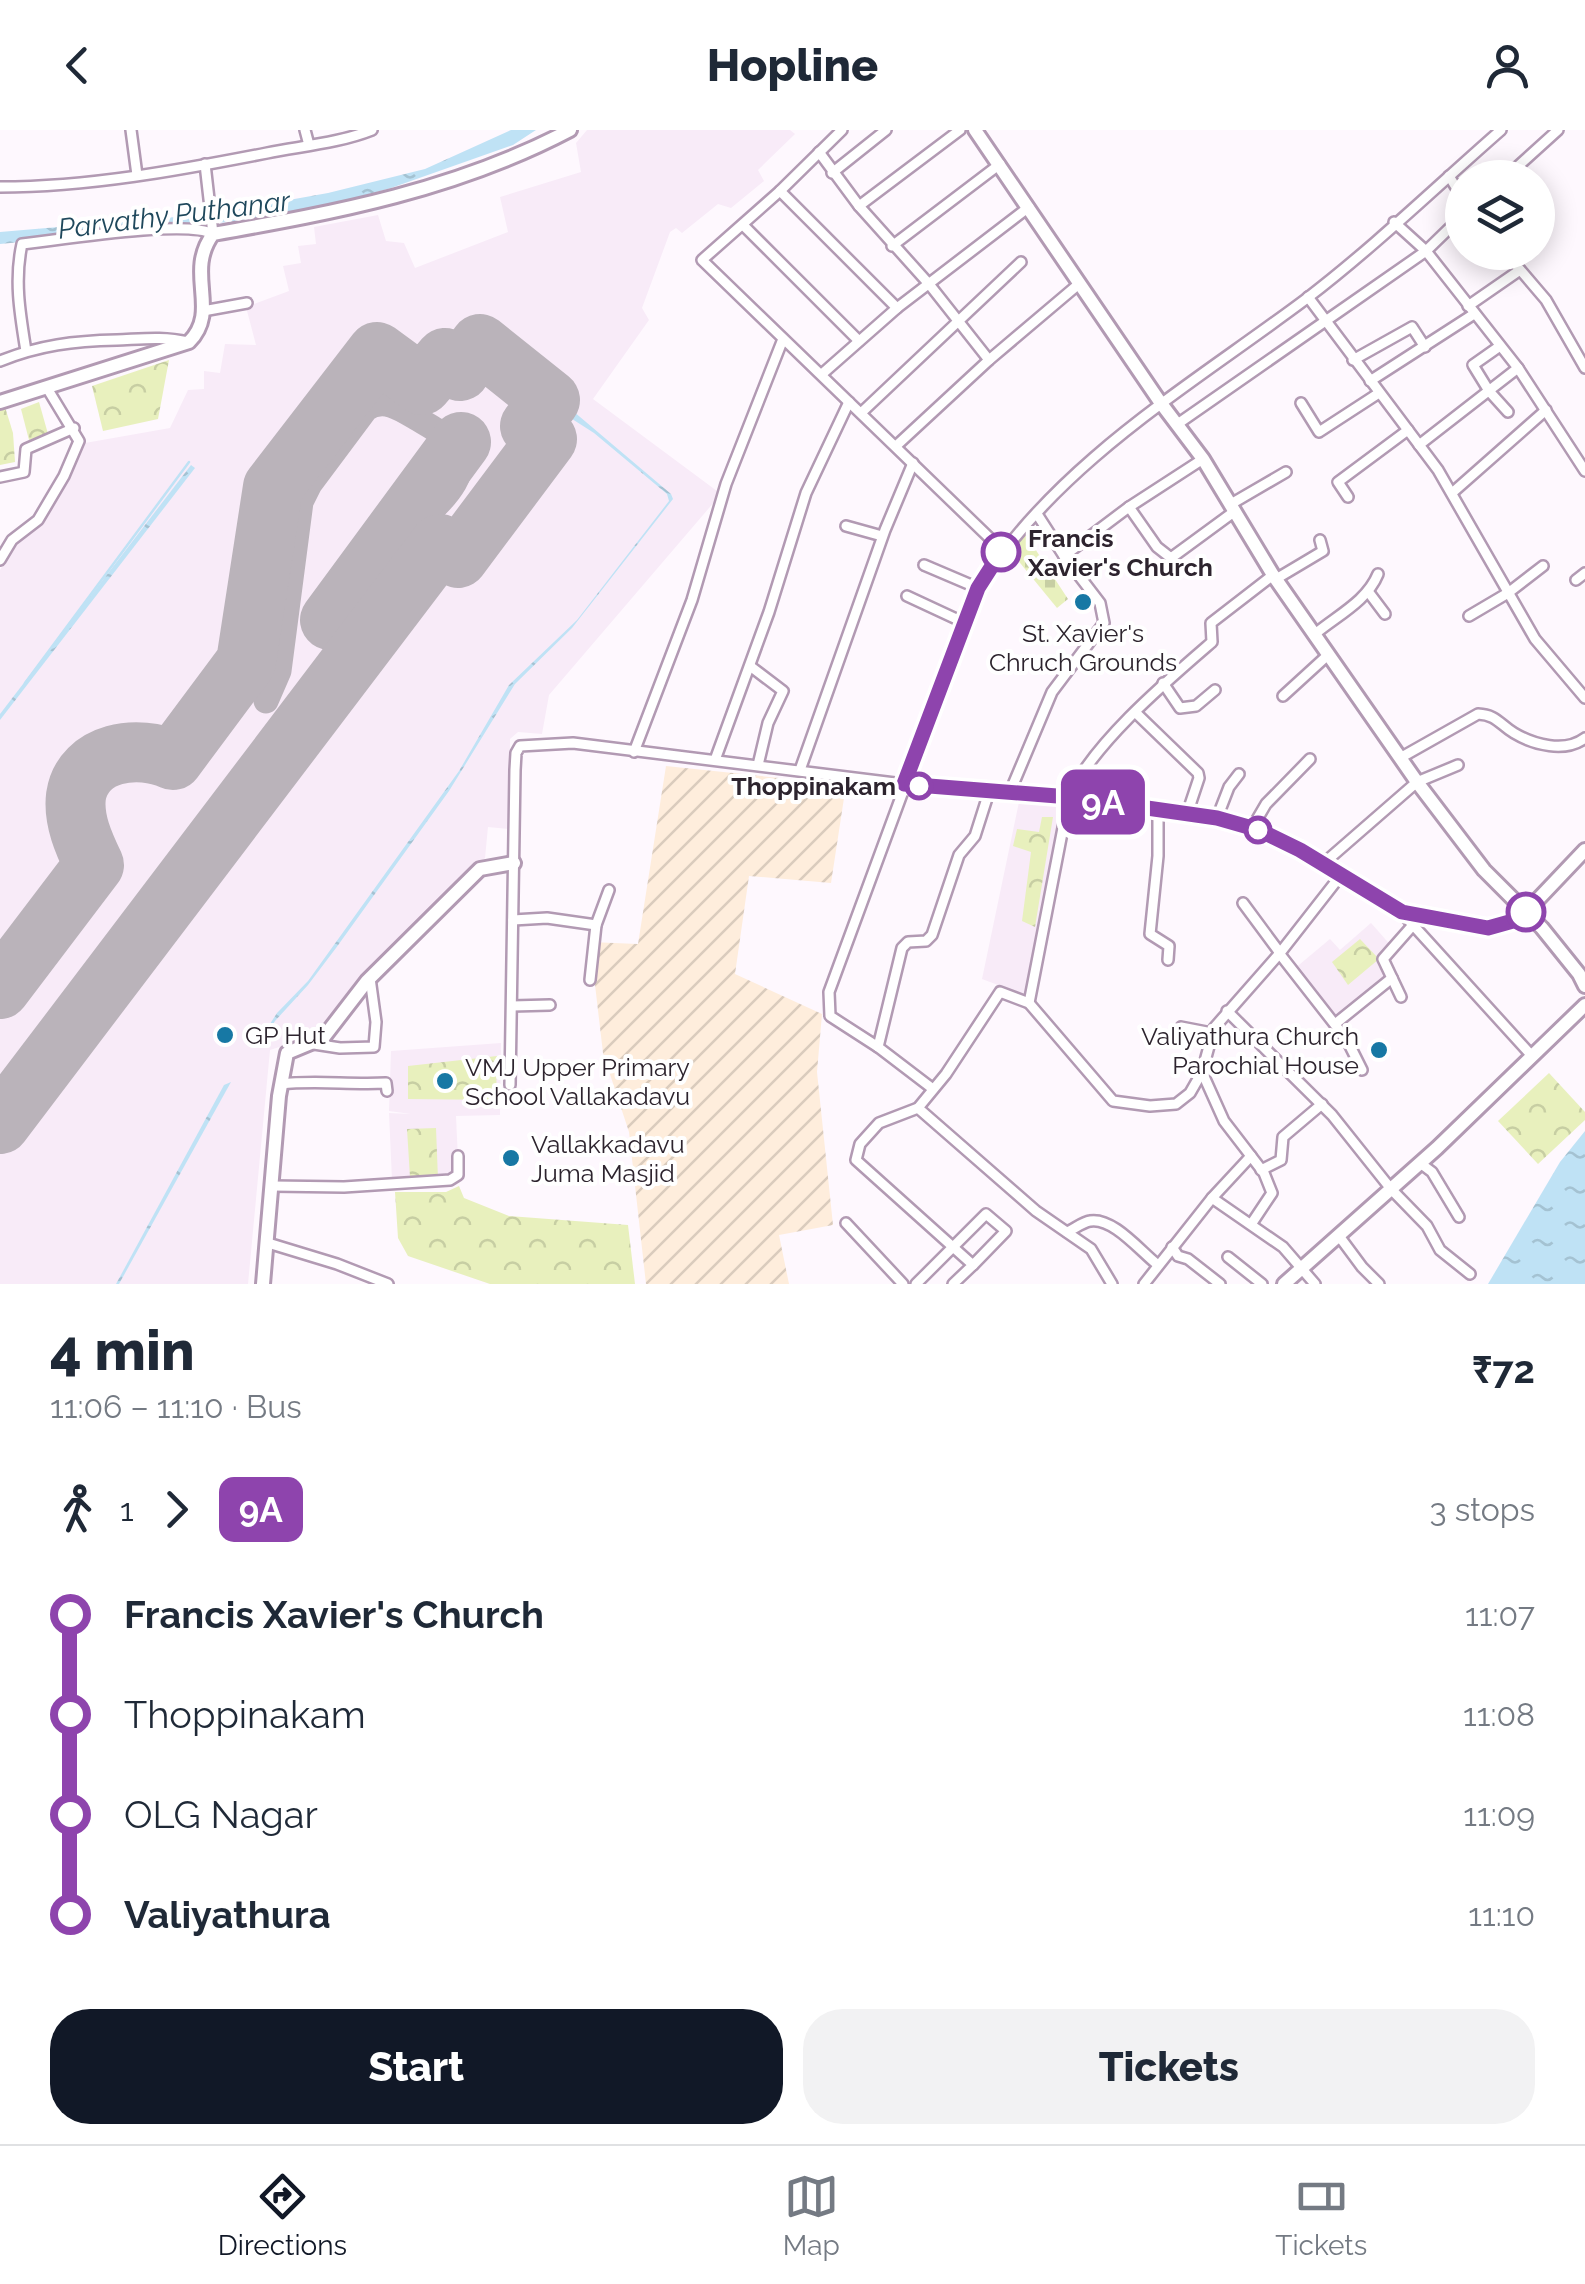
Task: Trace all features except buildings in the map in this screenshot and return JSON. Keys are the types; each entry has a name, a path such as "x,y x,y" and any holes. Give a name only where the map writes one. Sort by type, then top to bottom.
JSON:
{"main road":[{"path":"0,402 189,342 197,334 203,311 201,250 212,234 362,207 458,178 570,130"},
{"path":"975,130 1160,402 1179,423 1274,577 1417,782 1484,870 1564,954 1585,986"},
{"path":"1526,912 1585,850"},
{"path":"263,1284 287,1053 324,1038 370,978 480,868 514,864"},
{"path":"1284,1284 1583,1012"}],"street":[{"path":"131,130 136,175"},
{"path":"305,130 309,144"},
{"path":"0,187 136,175 334,142 372,130"},
{"path":"842,130 702,260 1002,550"},
{"path":"832,173 886,130"},
{"path":"859,206 960,130"},
{"path":"1466,160 1501,130"},
{"path":"1526,160 1558,130"},
{"path":"818,152 989,360"},
{"path":"205,164 212,234"},
{"path":"892,246 1000,164"},
{"path":"933,1089 830,1016 828,1002 978,588 1002,550 1090,462 1160,402 1308,297 1445,179"},
{"path":"780,191 897,308"},
{"path":"822,374 897,308 1029,207"},
{"path":"1394,222 1426,250 1518,368 1585,471"},
{"path":"743,224 860,341"},
{"path":"26,351 18,302 22,244 202,228 212,234"},
{"path":"1179,423 1426,250 1445,232"},
{"path":"861,413 1021,262"},
{"path":"1370,381 1425,347 1520,270 1546,300 1585,368"},
{"path":"896,446 1080,283"},
{"path":"1308,297 1452,493 1535,640 1585,698"},
{"path":"203,311 246,302"},
{"path":"1353,360 1412,328 1425,347"},
{"path":"0,361 26,351 83,340 169,338 189,342"},
{"path":"634,752 692,600 726,484 783,339"},
{"path":"1575,352 1585,344"},
{"path":"1500,346 1473,365 1488,391 1508,412"},
{"path":"1420,445 1518,368"},
{"path":"0,560 12,540 38,520 79,441 47,388"},
{"path":"1301,403 1319,432 1379,393"},
{"path":"715,760 806,493 849,402"},
{"path":"1452,493 1546,410"},
{"path":"0,476 24,472 26,449 74,428"},
{"path":"1348,497 1338,482 1408,430"},
{"path":"1574,452 1585,442"},
{"path":"1064,556 1203,459"},
{"path":"800,770 882,536 913,463"},
{"path":"1129,507 1157,548 1171,558 1286,472"},
{"path":"1010,792 1052,692 1104,623 1100,603 1037,514"},
{"path":"846,526 882,536"},
{"path":"1029,1002 1070,797 1078,776 1163,684 1212,642 1211,623 1274,577 1323,551 1320,540"},
{"path":"924,564 978,588"},
{"path":"1469,616 1543,566"},
{"path":"1315,634 1347,607 1370,594 1378,574"},
{"path":"1370,594 1385,614"},
{"path":"907,596 965,623"},
{"path":"1283,696 1329,654"},
{"path":"750,666 783,691 768,724 758,765"},
{"path":"1163,684 1180,708 1196,706 1215,690"},
{"path":"1136,714 1198,773 1187,814"},
{"path":"1400,758 1478,714 1500,719 1515,734 1557,747 1568,748 1585,738"},
{"path":"510,1085 516,753 520,746 573,742 904,784 1070,797 1217,818 1252,828 1324,864 1402,912 1532,1056"},
{"path":"1252,828 1266,804 1310,759"},
{"path":"1324,864 1417,782 1458,765"},
{"path":"1217,818 1228,787 1238,774"},
{"path":"878,1047 902,948 908,942 926,942 932,935 959,855 975,836 988,792"},
{"path":"1158,810 1150,934 1169,946 1168,960"},
{"path":"973,1265 856,1160 860,1144 878,1123 918,1108 1000,992 1029,1002 1113,1101 1150,1106 1176,1104 1190,1093 1202,1072 1212,1033 1226,1011 1279,953 1341,875"},
{"path":"590,980 596,925 609,890"},
{"path":"1243,904 1335,1024 1362,1070"},
{"path":"1402,912 1488,928 1513,921 1526,912"},
{"path":"514,920 548,918 596,925"},
{"path":"1401,997 1383,959 1413,925"},
{"path":"314,1044 374,1047 376,1022 370,978"},
{"path":"1335,1024 1392,978"},
{"path":"512,1006 550,1005"},
{"path":"1226,1011 1322,1104 1428,1226 1440,1250 1470,1274"},
{"path":"1181,1027 1212,1033"},
{"path":"1202,1072 1224,1121 1261,1170 1272,1193 1252,1223"},
{"path":"281,1084 310,1080 340,1085 386,1083 387,1091"},
{"path":"1261,1170 1281,1160 1283,1137 1322,1104"},
{"path":"918,1108 1036,1211 1091,1249 1112,1284"},
{"path":"272,1186 344,1188 450,1180 458,1175 458,1156"},
{"path":"1160,1284 1147,1279 1251,1156"},
{"path":"1420,1163 1432,1172 1459,1217"},
{"path":"1212,1198 1252,1223 1304,1267 1315,1284"},
{"path":"916,1284 986,1214 1006,1231 953,1284"},
{"path":"1067,1232 1092,1220 1116,1226 1158,1265"},
{"path":"846,1223 903,1284"},
{"path":"1338,1236 1379,1284"},
{"path":"268,1244 338,1264 388,1284"},
{"path":"1172,1247 1178,1256 1188,1259 1220,1284"},
{"path":"1228,1258 1262,1284"},
{"path":"882,1284 893,1274"}],"shaded area":[{"path":"587,130 790,130 795,134 758,170 764,181 731,208 718,204 682,233 676,228 670,232 642,308 649,320 593,399 721,494 549,695 542,734 518,732 510,739 509,829 488,827 485,858 358,984 320,1034 270,1050 248,1284 0,1284 0,570 21,535 41,526 85,443 170,428 188,390 204,389 204,371 220,373 225,344 256,345 246,307 289,291 283,266 301,263 298,246 316,244 314,227 378,215 386,241 404,243 415,268 508,232 500,197 581,172 576,143"},
{"path":"666,766 846,785 831,883 749,876 735,974 822,1014 817,1072 833,1225 779,1235 789,1284 646,1284 629,1132 603,1053 590,942 638,944"},
{"path":"1019,802 1063,806 1025,995 982,979"},
{"path":"1371,923 1393,948 1382,972 1386,977 1336,1020 1293,970 1330,939 1340,950"},
{"name":"VMJ Upper Primary School Vallakadavu","path":"501,1043 500,1115 456,1116 459,1182 392,1180 389,1113 411,1114 389,1111 391,1051"}],"green space":[{"path":"169,360 158,419 103,431 92,386"},
{"path":"39,402 48,434 29,440 21,409"},
{"path":"5,407 13,433 15,462 0,465 0,408"},
{"path":"1024,532 1068,599 1057,608 1011,552"},
{"path":"1042,817 1053,817 1035,927 1022,921 1031,852 1013,846 1017,829 1039,832"},
{"path":"1360,939 1379,959 1348,985 1332,962"},
{"path":"497,1056 496,1100 408,1099 408,1066"},
{"path":"1549,1073 1585,1112 1585,1120 1538,1164 1498,1121"},
{"path":"436,1128 438,1179 410,1177 407,1129"},
{"path":"459,1186 464,1198 509,1216 628,1225 635,1284 490,1284 408,1256 398,1238 395,1192 446,1192"}],"water":[{"path":"511,130 536,130 513,145 391,188 290,216 0,244 0,232 211,214 328,193 425,169"},
{"path":"573,411 673,499 572,628 515,684 449,791 308,985 259,1041 277,1013 308,981 459,771 509,685 577,620 669,501 667,494 569,417"},
{"path":"191,465 195,468 0,720 0,714"},
{"path":"231,1082 119,1284 116,1284 224,1085"},
{"path":"1585,1131 1585,1284 1488,1284 1560,1162"}],"waterway":[{"path":"25,683 189,462"}],"taxiway":[{"path":"266,701 279,671 301,502 366,409 385,404 446,437 458,452 460,467 444,498 370,563"}],"runway":[{"path":"0,989 94,865 76,814 76,796 89,769 114,755 129,752 173,760 246,662 273,487 377,352 422,385 445,358 460,371 480,344 550,400 530,426 547,439 458,558 440,544 0,1124"},
{"path":"330,620 461,442"}],"bus line":[{"name":"9A","path":"1001,552 978,588 904,784 1070,797 1217,818 1259,830 1300,850 1402,912 1488,928 1513,921 1526,912"}],"place":[{"name":"Francis Xavier's Church","path":"1001,552"},
{"name":"St. Xavier's Chruch Grounds","path":"1083,602"},
{"name":"Thoppinakam","path":"919,786"},
{"name":"GP Hut","path":"225,1035"},
{"name":"Valiyathura Church Parochial House","path":"1379,1050"},
{"name":"VMJ Upper Primary School Vallakadavu","path":"445,1081"},
{"name":"Vallakkadavu Juma Masjid","path":"511,1158"}],"water label":[{"name":"Parvathy Puthanar","path":"174,215"}]}
